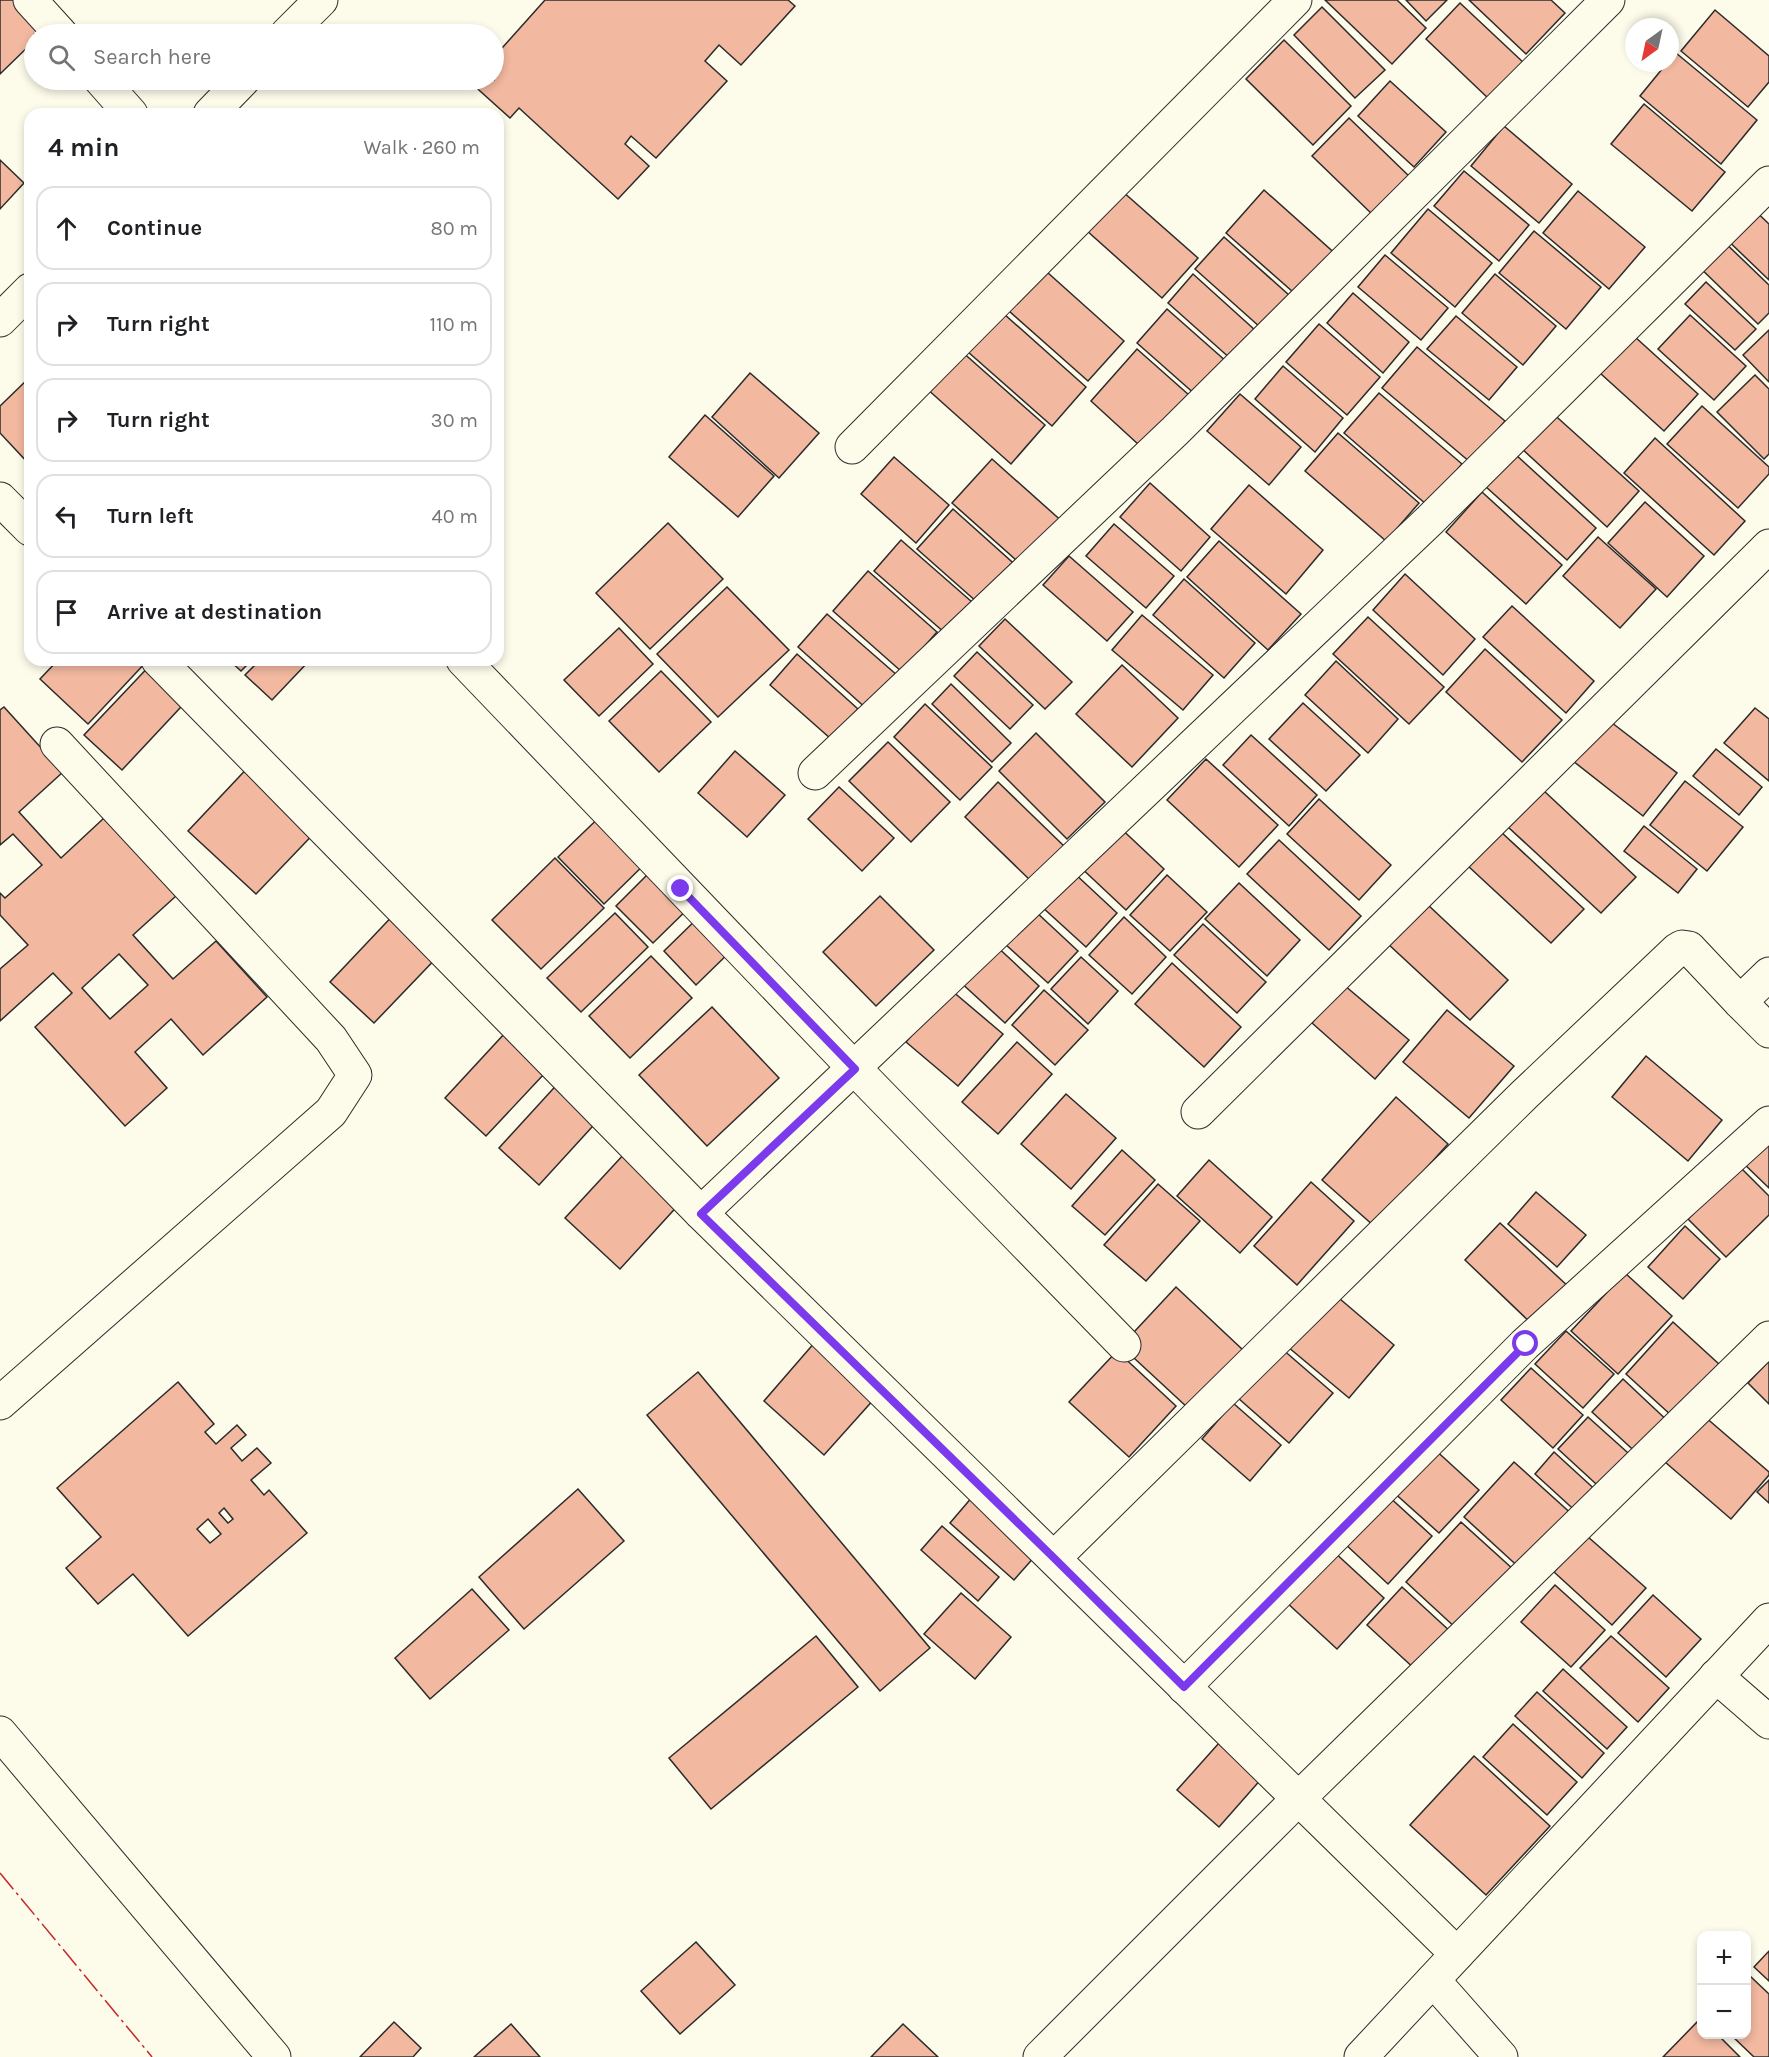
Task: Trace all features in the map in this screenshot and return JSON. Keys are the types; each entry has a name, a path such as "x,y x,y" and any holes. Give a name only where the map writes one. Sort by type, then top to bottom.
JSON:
{"street":[{"path":"30,0 52,24"},
{"path":"297,24 321,0"},
{"path":"852,447 1295,0"},
{"path":"815,773 1175,431 1608,0"},
{"path":"110,90 126,108"},
{"path":"216,108 233,90"},
{"path":"701,1214 1430,520 1769,183"},
{"path":"0,320 24,296"},
{"path":"0,499 24,523"},
{"path":"1198,1112 1769,546"},
{"path":"164,666 701,1214 1457,1954"},
{"path":"469,666 855,1069 1124,1345"},
{"path":"0,1403 331,1112 355,1075 332,1039 57,744"},
{"path":"1054,1558 1524,1095 1677,950 1682,947 1689,948 1769,1032"},
{"path":"1740,1002 1769,974"},
{"path":"1184,1687 1526,1344 1769,1123"},
{"path":"1040,2057 1299,1798 1769,1338"},
{"path":"1361,2057 1769,1620"},
{"path":"1716,1676 1769,1722"},
{"path":"0,1733 274,2057"},
{"path":"1433,1980 1501,2057"}],"building":[{"path":"0,0 14,0 34,24 24,24 24,51 0,74"},
{"path":"545,0 788,0 795,6 741,65 719,45 705,61 727,81 656,158 631,136 625,144 649,166 618,199 519,108 510,118 504,113 504,108 499,108 479,90 504,90 504,46"},
{"path":"1325,0 1397,0 1426,28 1392,64"},
{"path":"1406,0 1447,0 1426,21"},
{"path":"1469,0 1551,0 1565,13 1526,54"},
{"path":"1460,3 1525,64 1490,100 1426,39"},
{"path":"1322,7 1385,70 1355,98 1294,35"},
{"path":"1715,10 1769,56 1769,82 1748,107 1681,51"},
{"path":"1284,40 1351,106 1313,145 1246,79"},
{"path":"1679,55 1757,120 1721,164 1640,96 1660,72 1679,72"},
{"path":"1390,81 1446,132 1414,167 1358,116"},
{"path":"1644,104 1725,172 1692,211 1611,144"},
{"path":"1349,118 1411,178 1374,216 1312,156"},
{"path":"1504,126 1572,184 1539,223 1471,166"},
{"path":"0,160 24,183 0,209"},
{"path":"1464,171 1529,225 1499,261 1434,206"},
{"path":"1264,190 1339,257 1301,299 1226,233"},
{"path":"1122,191 1198,258 1162,298 1086,230"},
{"path":"1578,191 1645,247 1609,289 1543,233"},
{"path":"1747,203 1769,224 1769,280 1719,232"},
{"path":"1428,209 1492,263 1455,307 1391,253"},
{"path":"1534,231 1601,287 1566,329 1499,273"},
{"path":"1716,234 1769,285 1769,313 1758,324 1691,259"},
{"path":"1224,237 1299,304 1270,336 1195,269"},
{"path":"1028,255 1124,341 1088,381 992,296"},
{"path":"1385,255 1448,308 1421,340 1358,287"},
{"path":"1193,274 1266,340 1241,368 1168,303"},
{"path":"1495,274 1556,326 1523,365 1462,313"},
{"path":"1706,282 1756,329 1735,350 1685,304"},
{"path":"1353,293 1409,342 1383,373 1327,323"},
{"path":"994,305 1086,387 1052,426 959,344"},
{"path":"1167,309 1236,370 1205,403 1137,343"},
{"path":"1690,315 1746,366 1714,400 1658,349"},
{"path":"1456,316 1517,367 1489,400 1427,349"},
{"path":"1319,324 1380,377 1347,415 1286,362"},
{"path":"1624,327 1698,394 1664,431 1590,364"},
{"path":"1769,330 1769,382 1743,355"},
{"path":"1417,347 1505,421 1470,462 1382,388"},
{"path":"1137,349 1198,403 1151,456 1091,401"},
{"path":"960,350 1045,425 1011,464 926,388"},
{"path":"1283,366 1343,418 1315,452 1255,399"},
{"path":"750,373 819,433 779,478 712,417"},
{"path":"1755,375 1769,389 1769,454 1764,459 1717,412"},
{"path":"24,383 24,459 0,433 0,406"},
{"path":"1379,393 1462,464 1427,505 1344,433"},
{"path":"1240,394 1301,447 1269,485 1207,431"},
{"path":"1539,401 1639,491 1607,527 1508,436"},
{"path":"1702,406 1769,467 1769,474 1738,508 1667,444"},
{"path":"705,415 774,476 738,517 669,457"},
{"path":"1338,433 1419,503 1386,541 1305,471"},
{"path":"1655,438 1745,521 1714,555 1624,473"},
{"path":"1515,454 1596,528 1567,560 1485,486"},
{"path":"894,457 949,505 916,543 861,494"},
{"path":"992,459 1065,524 1025,568 952,503"},
{"path":"1150,483 1210,537 1181,571 1120,517"},
{"path":"1249,485 1323,550 1286,594 1211,529"},
{"path":"1482,492 1562,565 1526,604 1446,532"},
{"path":"1645,502 1704,556 1667,597 1608,543"},
{"path":"953,509 1021,570 986,610 917,549"},
{"path":"668,523 723,579 650,649 596,593"},
{"path":"1114,524 1174,576 1146,608 1086,556"},
{"path":"1598,537 1656,589 1620,628 1563,576"},
{"path":"901,540 980,609 953,640 874,571"},
{"path":"1219,541 1301,614 1268,650 1187,577"},
{"path":"1069,556 1133,612 1107,641 1043,585"},
{"path":"868,571 937,632 902,672 833,611"},
{"path":"1405,574 1475,639 1443,675 1373,610"},
{"path":"1184,579 1255,643 1224,678 1153,615"},
{"path":"727,587 789,650 718,717 657,654"},
{"path":"1512,606 1594,681 1566,713 1483,637"},
{"path":"827,614 898,676 868,710 798,647"},
{"path":"1142,615 1213,675 1183,710 1112,650"},
{"path":"1368,617 1444,687 1409,724 1333,654"},
{"path":"1005,619 1072,682 1045,709 979,646"},
{"path":"619,628 653,664 599,716 564,680"},
{"path":"1485,649 1562,720 1522,762 1446,692"},
{"path":"977,652 1033,705 1010,729 954,676"},
{"path":"797,654 858,709 831,739 770,685"},
{"path":"1336,661 1398,719 1368,753 1305,695"},
{"path":"1122,665 1178,718 1132,767 1076,714"},
{"path":"52,666 142,666 88,724 40,679"},
{"path":"149,666 162,666 194,693 122,770 84,735"},
{"path":"236,666 246,666 241,671"},
{"path":"254,666 304,666 272,700 245,675"},
{"path":"661,671 711,722 659,772 609,721"},
{"path":"951,684 1011,743 992,762 932,704"},
{"path":"1303,703 1360,755 1326,791 1269,739"},
{"path":"925,704 992,767 960,800 894,737"},
{"path":"4,707 63,772 19,812 61,858 104,818 176,896 133,935 173,979 216,941 267,997 203,1055 171,1019 135,1052 167,1088 125,1126 35,1027 72,993 53,973 0,1021 0,969 28,945 0,915 0,893 5,898 42,865 13,834 0,845 0,710","holes":["119,954 148,985 110,1019 82,988"]},
{"path":"1755,708 1769,719 1769,781 1724,743"},
{"path":"1607,719 1677,773 1643,816 1573,761"},
{"path":"1036,733 1105,802 1067,839 999,771"},
{"path":"1251,735 1317,795 1289,826 1223,765"},
{"path":"888,742 950,802 911,842 849,781"},
{"path":"1716,749 1762,787 1739,815 1693,776"},
{"path":"735,751 785,795 747,837 698,793"},
{"path":"1206,759 1278,825 1239,867 1167,800"},
{"path":"255,760 323,824 256,894 188,831"},
{"path":"1685,781 1743,827 1707,871 1650,825"},
{"path":"998,782 1065,847 1031,881 965,817"},
{"path":"839,787 894,838 862,871 808,819"},
{"path":"1543,790 1636,877 1601,913 1508,827"},
{"path":"1319,799 1391,865 1359,900 1287,834"},
{"path":"612,805 657,852 604,904 558,857"},
{"path":"1114,822 1164,869 1126,910 1077,864"},
{"path":"1644,826 1697,869 1678,893 1624,851"},
{"path":"1500,831 1584,909 1551,943 1468,866"},
{"path":"1279,840 1361,916 1329,950 1247,874"},
{"path":"555,858 604,908 541,969 492,920"},
{"path":"663,859 700,897 653,943 616,906"},
{"path":"1073,872 1117,913 1086,947 1041,906"},
{"path":"1167,875 1207,912 1170,951 1130,915"},
{"path":"1239,883 1300,940 1267,976 1205,919"},
{"path":"1411,889 1508,980 1470,1020 1373,930"},
{"path":"880,896 934,950 876,1006 823,952"},
{"path":"399,909 443,951 374,1023 330,982"},
{"path":"705,911 738,944 696,985 664,951"},
{"path":"1035,911 1078,951 1048,983 1005,944"},
{"path":"615,913 648,947 581,1012 547,978"},
{"path":"1124,917 1166,957 1132,994 1089,955"},
{"path":"1203,924 1266,982 1237,1013 1174,955"},
{"path":"992,942 1039,986 1005,1023 958,980"},
{"path":"651,956 692,998 630,1058 589,1016"},
{"path":"1081,957 1118,991 1088,1024 1051,989"},
{"path":"1172,963 1241,1027 1204,1067 1135,1004"},
{"path":"1344,985 1409,1040 1375,1079 1312,1023"},
{"path":"951,990 1003,1034 958,1086 906,1042"},
{"path":"1044,990 1088,1030 1055,1065 1012,1025"},
{"path":"712,1007 779,1078 707,1146 639,1075"},
{"path":"1447,1010 1514,1066 1469,1118 1403,1062"},
{"path":"518,1019 559,1058 486,1136 445,1098"},
{"path":"1017,1042 1052,1074 998,1134 962,1102"},
{"path":"1646,1056 1722,1120 1688,1161 1612,1097"},
{"path":"573,1067 613,1104 539,1185 499,1148"},
{"path":"1066,1094 1116,1138 1071,1189 1021,1144"},
{"path":"1396,1097 1448,1144 1374,1226 1322,1180"},
{"path":"1769,1131 1769,1188 1740,1160"},
{"path":"637,1140 692,1190 620,1269 565,1218"},
{"path":"1122,1150 1155,1180 1105,1235 1072,1206"},
{"path":"1209,1160 1272,1217 1240,1253 1177,1196"},
{"path":"1740,1167 1769,1196 1769,1215 1726,1257 1688,1219"},
{"path":"1311,1182 1354,1221 1297,1285 1254,1246"},
{"path":"1158,1184 1200,1221 1146,1281 1104,1245"},
{"path":"1536,1192 1586,1235 1557,1267 1508,1224"},
{"path":"1500,1223 1571,1289 1535,1327 1465,1260"},
{"path":"1685,1226 1720,1259 1683,1299 1648,1267"},
{"path":"1625,1273 1672,1316 1618,1374 1571,1331"},
{"path":"1176,1287 1243,1350 1188,1408 1121,1346"},
{"path":"1333,1293 1394,1345 1349,1398 1288,1347"},
{"path":"1673,1322 1731,1375 1684,1427 1626,1374"},
{"path":"1566,1331 1614,1374 1583,1408 1535,1364"},
{"path":"822,1334 884,1388 824,1455 764,1401"},
{"path":"1281,1348 1333,1393 1289,1443 1238,1398"},
{"path":"1117,1351 1176,1406 1129,1457 1069,1402"},
{"path":"1769,1361 1769,1404 1748,1383"},
{"path":"1531,1368 1583,1415 1553,1448 1501,1400"},
{"path":"698,1372 930,1648 880,1691 647,1415"},
{"path":"1623,1379 1672,1425 1642,1458 1592,1412"},
{"path":"178,1382 214,1424 205,1432 216,1444 237,1425 246,1435 231,1448 242,1461 257,1448 271,1463 251,1480 264,1495 269,1490 307,1533 188,1636 133,1574 98,1604 66,1568 101,1537 57,1488","holes":["224,1508 233,1519 228,1523 219,1513","208,1519 221,1534 210,1543 197,1529"]},
{"path":"1233,1403 1281,1445 1250,1481 1202,1439"},
{"path":"1704,1416 1769,1472 1769,1475 1731,1519 1665,1462"},
{"path":"1588,1417 1637,1461 1607,1494 1558,1449"},
{"path":"1431,1446 1479,1490 1439,1533 1391,1490"},
{"path":"1554,1452 1601,1495 1582,1517 1535,1474"},
{"path":"1514,1462 1575,1517 1524,1572 1464,1517"},
{"path":"1769,1480 1769,1503 1757,1492"},
{"path":"578,1489 624,1541 524,1629 479,1577"},
{"path":"979,1489 1044,1546 1014,1580 950,1523"},
{"path":"1386,1494 1432,1536 1388,1584 1343,1542"},
{"path":"1461,1522 1514,1570 1458,1630 1406,1582"},
{"path":"942,1526 999,1577 978,1601 921,1550"},
{"path":"1587,1536 1646,1588 1612,1625 1554,1572"},
{"path":"1332,1550 1384,1598 1337,1649 1285,1601"},
{"path":"1555,1585 1605,1630 1571,1667 1521,1622"},
{"path":"1402,1587 1452,1633 1417,1671 1367,1625"},
{"path":"472,1589 509,1630 430,1699 395,1658"},
{"path":"961,1593 1011,1637 975,1679 924,1634"},
{"path":"1653,1595 1701,1639 1666,1677 1618,1633"},
{"path":"816,1636 858,1687 711,1809 669,1758"},
{"path":"1611,1636 1669,1688 1638,1722 1580,1668"},
{"path":"1563,1669 1627,1727 1607,1749 1543,1691"},
{"path":"1537,1692 1604,1753 1582,1778 1515,1716"},
{"path":"1236,1724 1278,1760 1219,1827 1177,1790"},
{"path":"1513,1724 1577,1782 1547,1815 1483,1757"},
{"path":"1474,1756 1550,1826 1486,1895 1410,1825"},
{"path":"696,1942 735,1985 680,2034 641,1991"},
{"path":"1769,1951 1769,1981 1754,1967"},
{"path":"1751,1977 1769,1994 1769,2057 1754,2057 1735,2039 1751,2039"},
{"path":"394,2022 421,2048 413,2057 360,2057"},
{"path":"1697,2022 1697,2039 1722,2039 1740,2057 1663,2057"},
{"path":"511,2024 540,2057 474,2057"},
{"path":"903,2024 938,2057 871,2057"}],"power":[{"path":"0,1873 152,2057"}],"route":[{"path":"681,889 855,1069 701,1214 1184,1687 1526,1344"}]}
